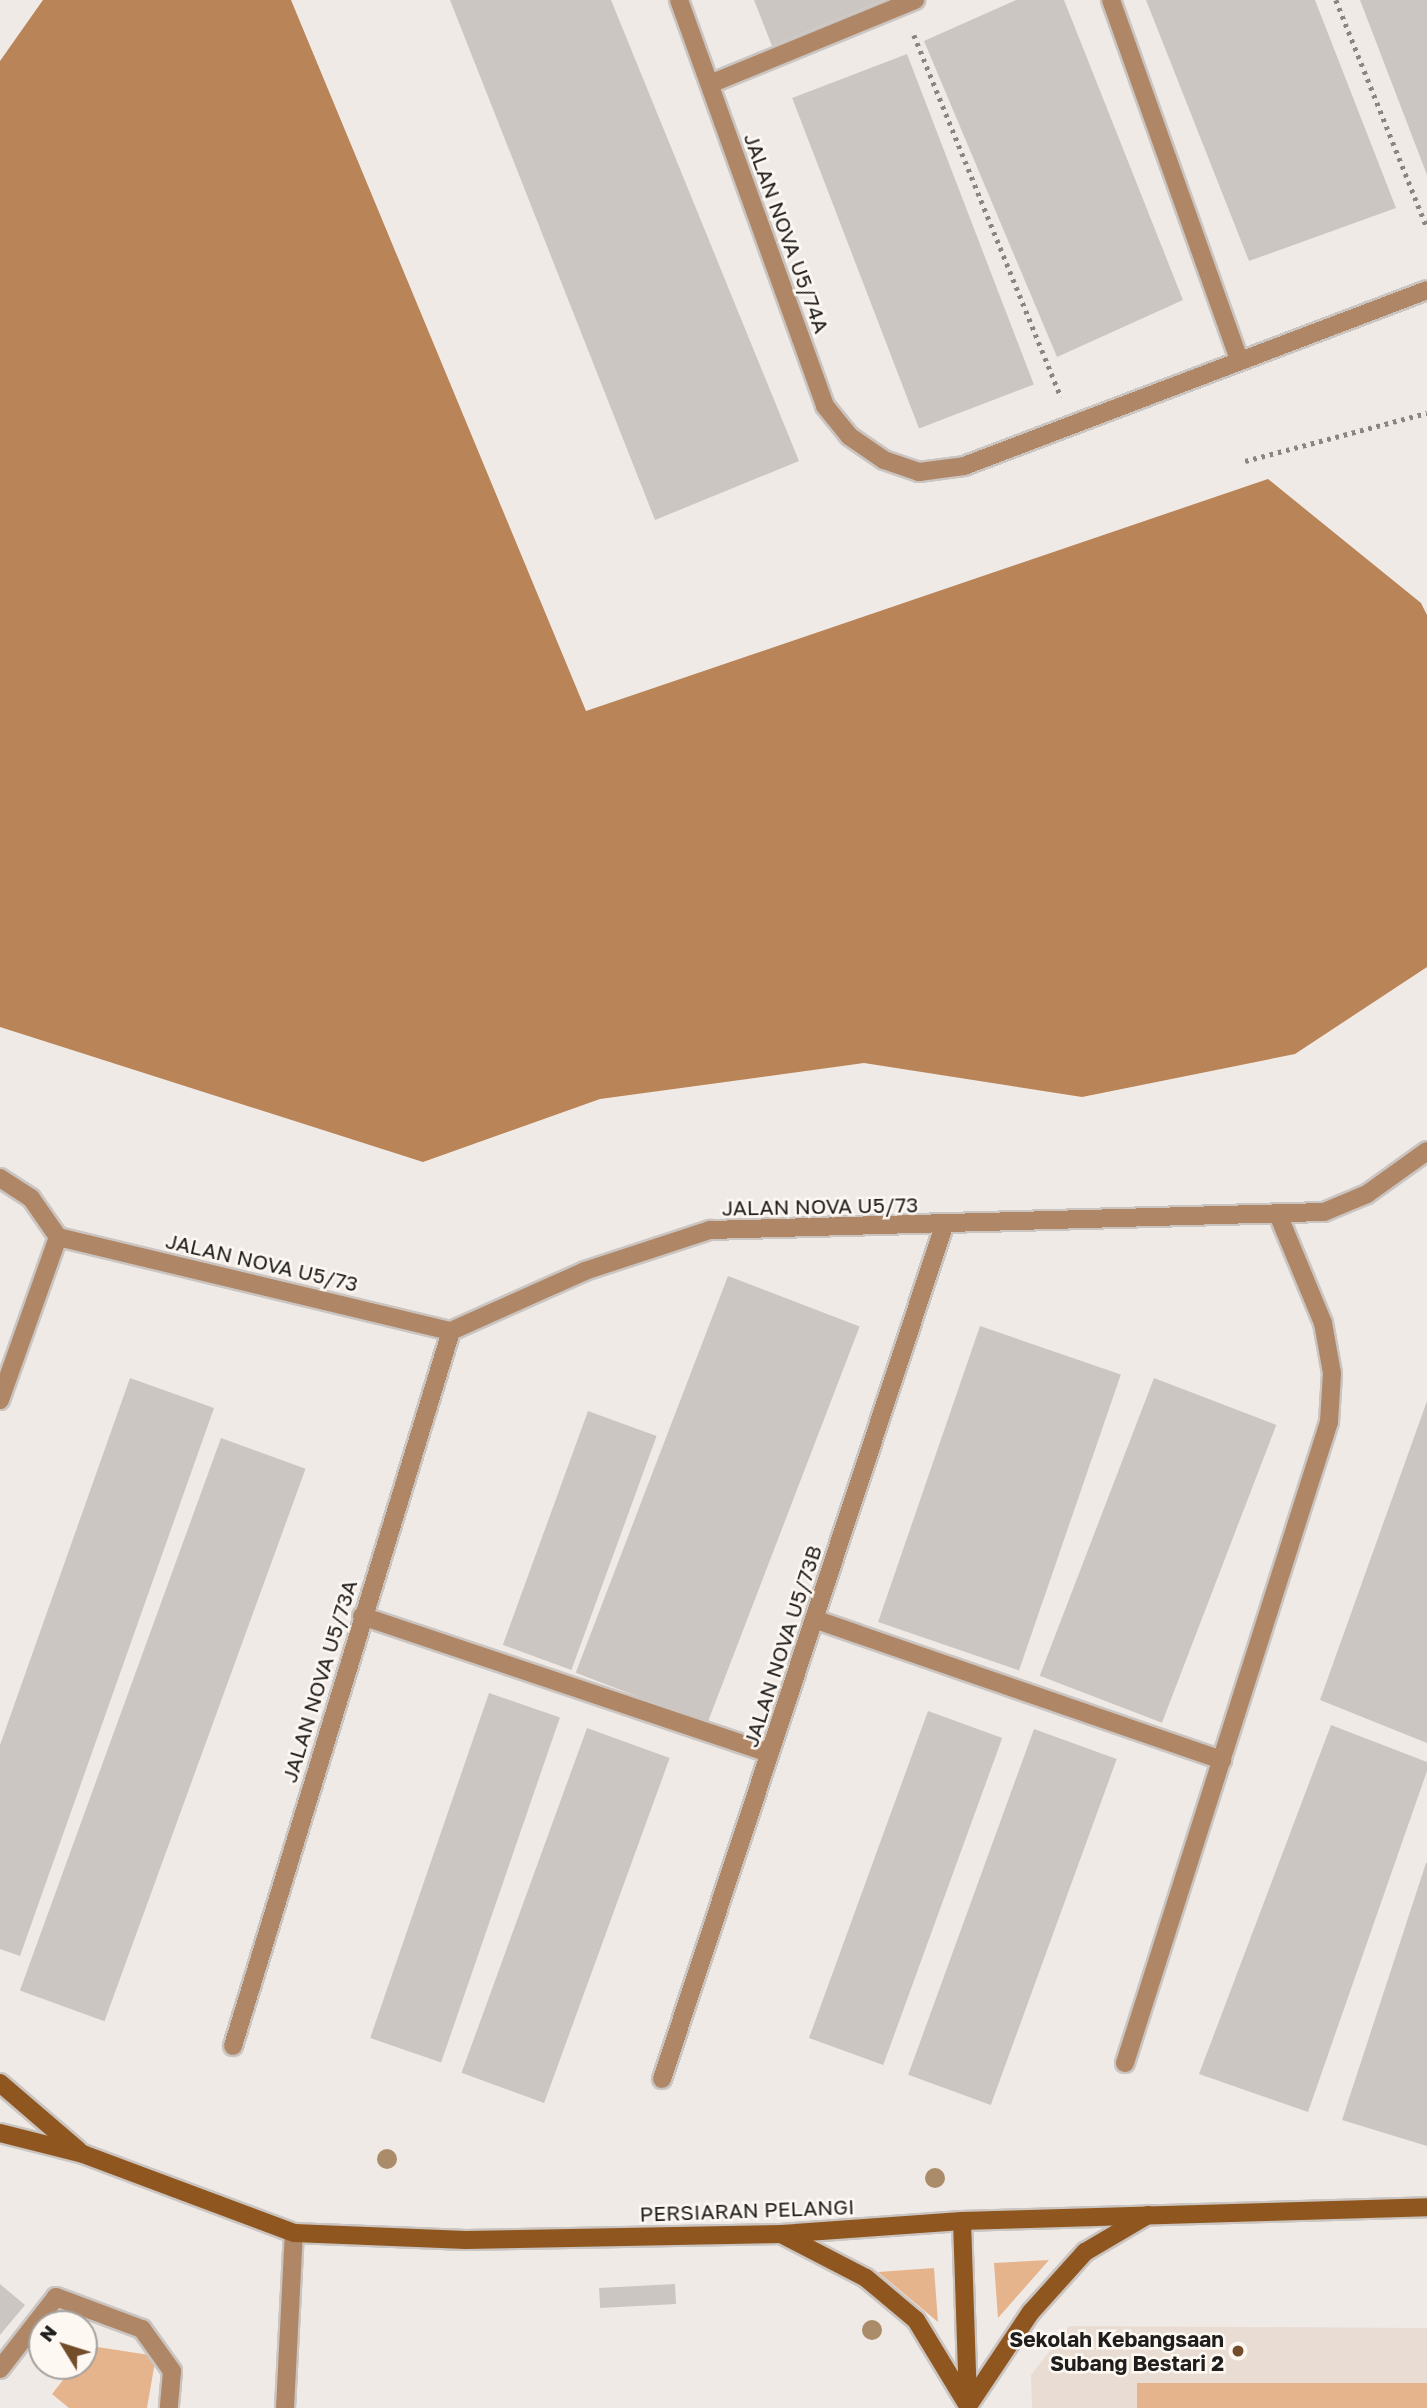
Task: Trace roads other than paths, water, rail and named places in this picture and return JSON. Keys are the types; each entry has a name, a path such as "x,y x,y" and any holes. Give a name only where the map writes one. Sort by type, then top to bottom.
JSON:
{"street":[{"name":"JALAN NOVA U5/74A","path":"679,0 825,406 849,436 884,460 919,472 964,466 1239,359 1427,290"},
{"path":"1111,0 1239,359"},
{"path":"710,84 909,3"},
{"name":"JALAN NOVA U5/73","path":"58,1237 451,1331 585,1270 709,1230 944,1227 1279,1217 1324,1212 1367,1194 1427,1151"},
{"path":"0,1178 31,1198 58,1237 0,1400"},
{"path":"1125,2063 1329,1422 1332,1373 1323,1322 1279,1217"},
{"name":"JALAN NOVA U5/73B","path":"662,2079 944,1227"},
{"name":"JALAN NOVA U5/73A","path":"233,2046 451,1331"},
{"path":"362,1616 770,1753"},
{"path":"814,1619 1222,1760"},
{"path":"0,2083 83,2154"},
{"path":"0,2133 83,2154"},
{"name":"PERSIARAN PELANGI","path":"83,2154 294,2233 466,2240 782,2234 962,2221 1427,2207"},
{"path":"968,2407 1031,2312 1085,2252 1151,2214"},
{"path":"962,2221 968,2407"},
{"path":"285,2408 294,2233"},
{"path":"782,2234 866,2278 916,2320 968,2407"},
{"path":"0,2369 56,2298 142,2329 172,2371 169,2408"}],"place":[{"name":"Sekolah Kebangsaan Subang Bestari 2","path":"1238,2351"}]}
